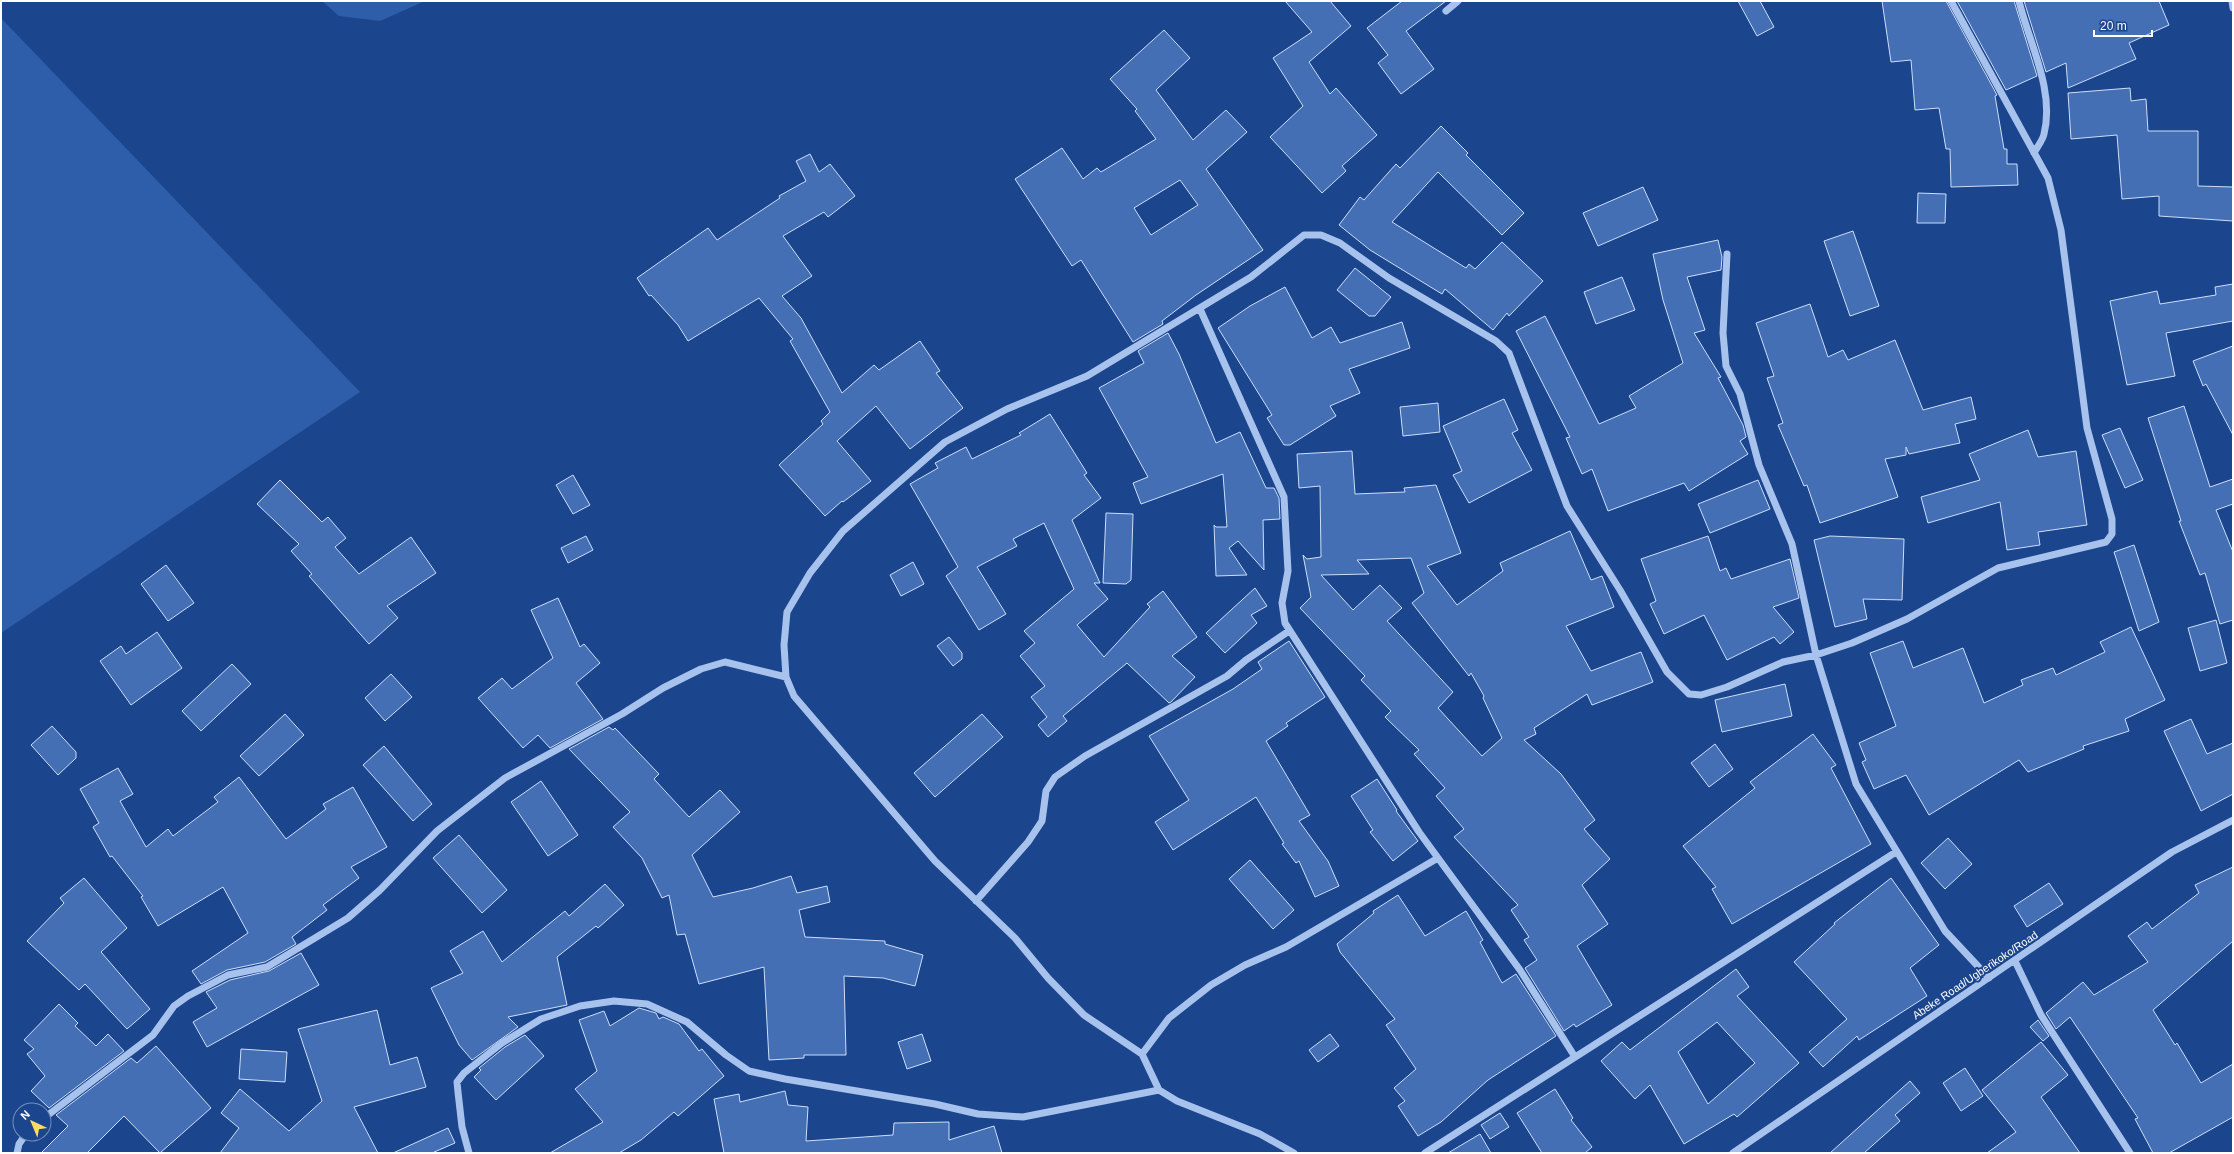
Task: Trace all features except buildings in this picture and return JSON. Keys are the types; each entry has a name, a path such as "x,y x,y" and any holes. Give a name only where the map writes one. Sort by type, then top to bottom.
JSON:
{"street":[{"path":"1446,11 1458,1"},
{"path":"1294,1153 1260,1134 1177,1101 1159,1090 1142,1054 1084,1015 1048,978 1015,938 935,861 794,696 786,677 784,645 787,612 810,573 843,531 946,442 1006,409 1087,376 1251,277 1304,235 1321,235 1340,243 1389,278 1496,341 1509,353 1567,506 1620,590 1667,672 1680,687 1689,694 1701,695 1728,687 1783,662 1816,655 1852,643 1906,619 1998,568 2106,542 2112,534 2112,519 2087,428 2061,230 2048,178 1951,1"},
{"path":"2019,1 2042,77 2047,108 2044,135 2034,153"},
{"path":"2232,1 2233,8"},
{"path":"1727,254 1723,333 1726,366 1740,394 1759,465 1792,544 1816,655 1856,784 1945,931 1989,978"},
{"path":"1200,309 1284,497 1288,571 1282,603 1285,623 1419,832 1520,970 1575,1057"},
{"path":"976,901 1028,842 1042,821 1046,791 1055,777 1085,756 1227,676 1246,660 1289,630"},
{"path":"52,1112 153,1035 174,1006 188,996 228,975 267,967 348,918 380,890 437,831 505,778 622,714 663,688 701,669 725,662 786,677"},
{"name":"Abeke Road/Ugberikoko/Road","path":"1733,1153 2172,852 2233,820"},
{"path":"1425,1153 1896,852"},
{"path":"1142,1054 1169,1018 1211,985 1245,965 1286,947 1438,858"},
{"path":"2015,961 2041,1015 2130,1153"},
{"path":"469,1153 462,1127 457,1082 464,1073 502,1043 542,1019 580,1006 614,1001 647,1004 687,1022 726,1055 749,1071 785,1079 935,1104 978,1114 1023,1117 1159,1090"},
{"path":"17,1153 20,1142"}],"shaded area":[{"path":"322,1 425,1 380,21 339,16"},
{"path":"1,18 360,392 1,633"}]}
